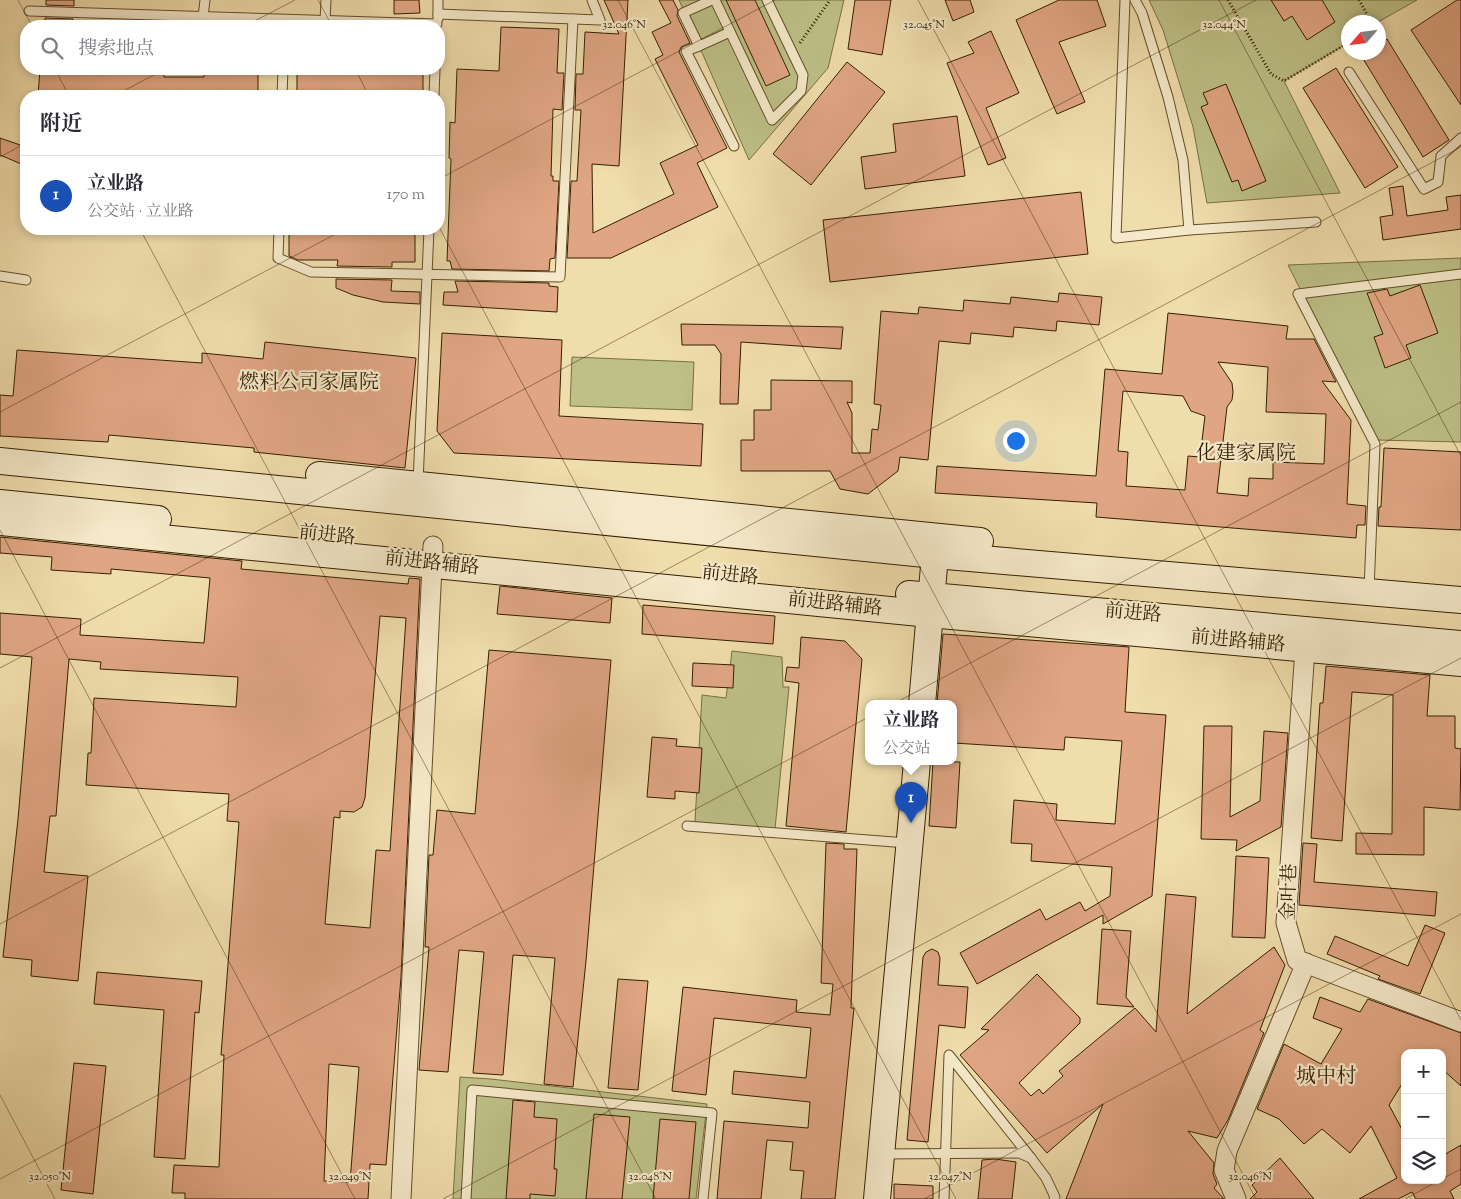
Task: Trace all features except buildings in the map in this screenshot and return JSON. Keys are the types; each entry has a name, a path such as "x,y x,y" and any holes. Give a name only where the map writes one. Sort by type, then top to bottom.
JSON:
{"main road":[{"path":"0,446 417,493 935,555 1370,584 1461,583"},
{"path":"0,461 417,493 1135,556 1370,584 1461,600"},
{"name":"前进路","path":"2,508 433,555 931,605 1461,644"},
{"path":"922,700 935,555"},
{"name":"前进路辅路","path":"931,605 1305,649 1461,663"},
{"path":"877,1199 917,765"}],"street":[{"path":"401,1199 433,555"},
{"name":"金叶巷","path":"1305,649 1286,924 1297,960 1306,964"},
{"path":"1236,1199 1224,1170 1227,1151 1306,964 1461,1022"}],"lane":[{"path":"204,17 205,0"},
{"path":"325,20 326,0"},
{"path":"437,20 438,0"},
{"path":"438,14 600,20 592,0"},
{"path":"699,46 683,13 713,0 772,120 801,91 803,75 767,0"},
{"path":"1125,0 1116,238 1189,230 1316,222"},
{"path":"1135,0 1142,13 1168,98 1181,151 1189,230"},
{"path":"29,11 244,20"},
{"path":"279,235 278,258 311,272 560,277 573,19"},
{"path":"730,32 686,51 734,146"},
{"path":"1349,72 1424,190 1438,182 1441,156 1461,138"},
{"path":"282,90 283,75"},
{"path":"434,90 436,75"},
{"path":"417,493 429,235"},
{"path":"1370,584 1375,444 1298,294 1461,274"},
{"path":"0,276 26,280"},
{"path":"687,826 910,844"},
{"path":"944,1199 949,1055 1046,1178 1054,1199"},
{"path":"466,1199 472,1090 712,1113 703,1199"},
{"path":"881,1154 1019,1153 1031,1158"}],"path":[{"path":"792,54 830,0"},
{"path":"1228,0 1272,74 1284,81 1341,47"},
{"path":"1359,0 1368,15"}],"green space":[{"path":"679,0 844,0 828,68 749,160"},
{"path":"1149,0 1417,0 1386,17 1386,15 1341,15 1341,47 1284,81 1340,193 1207,203 1193,127 1163,30"},
{"path":"1461,258 1461,442 1376,440 1288,265"},
{"path":"572,357 694,362 692,410 570,406"},
{"path":"732,651 782,657 783,687 789,687 775,829 695,822 702,695 726,698"},
{"path":"460,1077 707,1104 696,1199 453,1199"}],"place":[{"name":"立业路","path":"911,823"}],"district":[{"name":"燃料公司家属院","path":"309,383"},
{"name":"化建家属院","path":"1246,454"},
{"name":"城中村","path":"1326,1077"}]}
